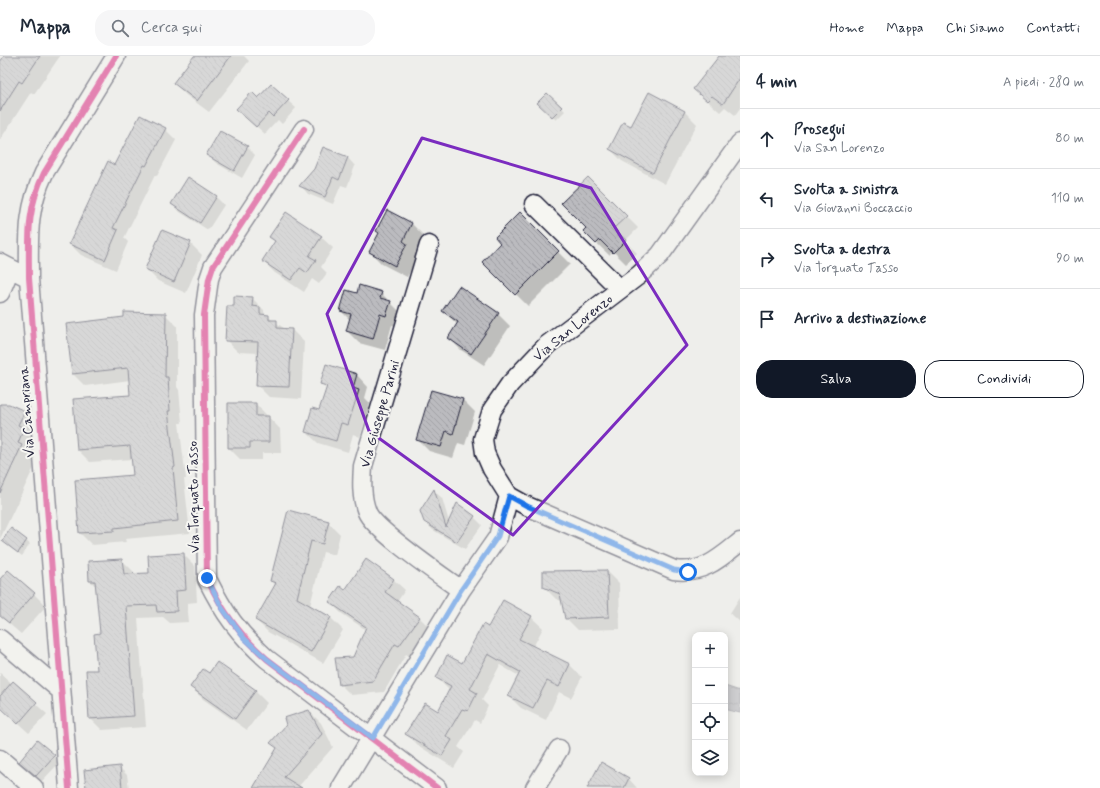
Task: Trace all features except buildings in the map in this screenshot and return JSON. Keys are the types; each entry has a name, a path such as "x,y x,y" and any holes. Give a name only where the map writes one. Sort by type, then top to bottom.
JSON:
{"street":[{"name":"Via Campriana","path":"69,788 60,690 29,278 30,212 35,192 44,173 116,56"},
{"name":"Via Torquato Tasso","path":"304,129 220,254 209,280 204,315 207,578 222,608 244,638 267,659 437,788"},
{"name":"Via San Lorenzo","path":"509,496 492,469 485,453 483,439 492,410 510,384 547,345 639,275 660,255 740,143"},
{"path":"534,204 620,289"},
{"name":"Via Giuseppe Parini","path":"429,245 363,466 362,490 367,513 378,528 461,590"},
{"path":"0,293 5,266 29,278"},
{"path":"341,788 373,738 461,590 498,536 509,496 534,509 674,570 688,572 702,568 722,557 740,542"},
{"path":"0,639 60,690"},
{"path":"535,788 559,749"},
{"path":"0,759 34,788"}],"highlighted area":[{"path":"422,138 591,188 687,345 513,535 369,431 327,314"}],"water":[{"path":"728,687 740,691 740,713 728,710"}],"cycle path":[{"path":"69,788 29,278 30,225 34,200 44,173 116,56"},
{"path":"304,129 213,267 209,279 204,315 207,579 232,622 267,659 437,788"}],"route":[{"path":"207,578 222,608 244,638 267,659 373,738 461,590 498,536 503,524 509,496 527,506 674,570 688,572"}]}
